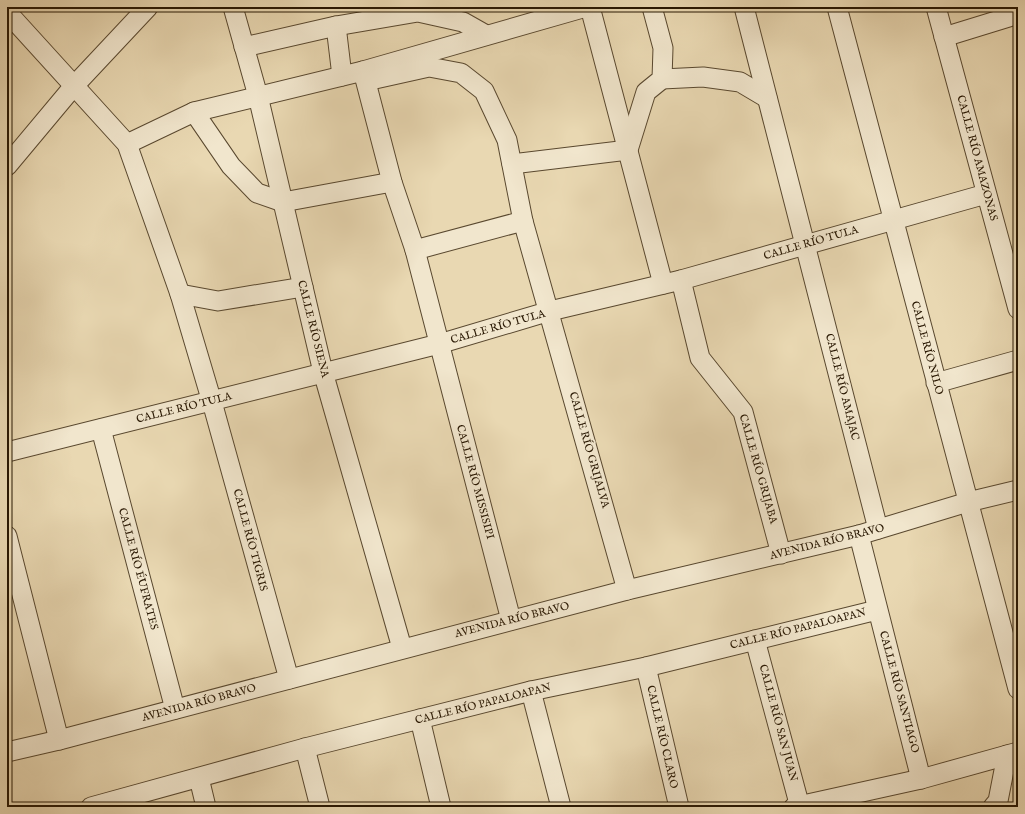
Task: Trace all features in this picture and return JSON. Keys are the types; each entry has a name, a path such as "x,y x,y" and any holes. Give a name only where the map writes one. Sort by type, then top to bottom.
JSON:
{"street":[{"path":"7,166 74,87 148,7"},
{"name":"CALLE RÍO SIENA","path":"233,7 258,96 323,372 402,648"},
{"path":"7,12 74,87 128,144 194,112 342,76 365,76 486,35 586,7"},
{"path":"590,7 663,284"},
{"path":"652,7 663,48 662,79"},
{"name":"CALLE RÍO AMAJAC","path":"744,7 878,529"},
{"name":"CALLE RÍO NILO","path":"837,7 1018,689"},
{"name":"CALLE RÍO AMAZONAS","path":"936,7 986,194 1018,306"},
{"path":"244,47 336,26 418,12 463,22 486,35"},
{"path":"944,37 1015,15"},
{"path":"336,26 342,76"},
{"name":"CALLE RÍO GRIJALVA","path":"365,76 429,67 461,73 484,91 507,140 523,221 550,311 628,590"},
{"name":"CALLE RÍO MISSISIPI","path":"365,76 392,182 415,250 511,620"},
{"path":"628,150 646,92 662,79 703,77 740,82 767,98"},
{"path":"194,112 231,166 257,192 283,202 392,182"},
{"name":"CALLE RÍO TIGRIS","path":"128,144 180,294 212,402 288,679"},
{"path":"512,164 628,150"},
{"name":"CALLE RÍO TULA","path":"7,452 212,402 323,372 439,344 550,311 681,280 986,194"},
{"path":"415,250 523,221"},
{"name":"CALLE RÍO GRIJABA","path":"681,280 700,358 743,412 781,554"},
{"path":"180,294 218,301 303,288"},
{"path":"936,383 1018,360"},
{"name":"CALLE RÍO ÉUFRATES","path":"101,429 175,709"},
{"name":"AVENIDA RÍO BRAVO","path":"7,752 59,740 402,648 628,590 858,535 968,502 1018,490"},
{"name":"CALLE RÍO SANTIAGO","path":"858,535 921,779"},
{"path":"7,536 59,740"},
{"name":"CALLE RÍO PAPALOAPAN","path":"91,807 305,748 531,691 646,666 877,610"},
{"name":"CALLE RÍO SAN JUAN","path":"755,640 798,806"},
{"name":"CALLE RÍO CLARO","path":"646,666 679,807"},
{"path":"531,691 561,807"},
{"path":"420,719 441,807"},
{"path":"305,748 320,807"},
{"path":"798,806 921,779 1013,753"},
{"path":"993,807 998,801 1013,753"},
{"path":"199,778 206,807"}]}
